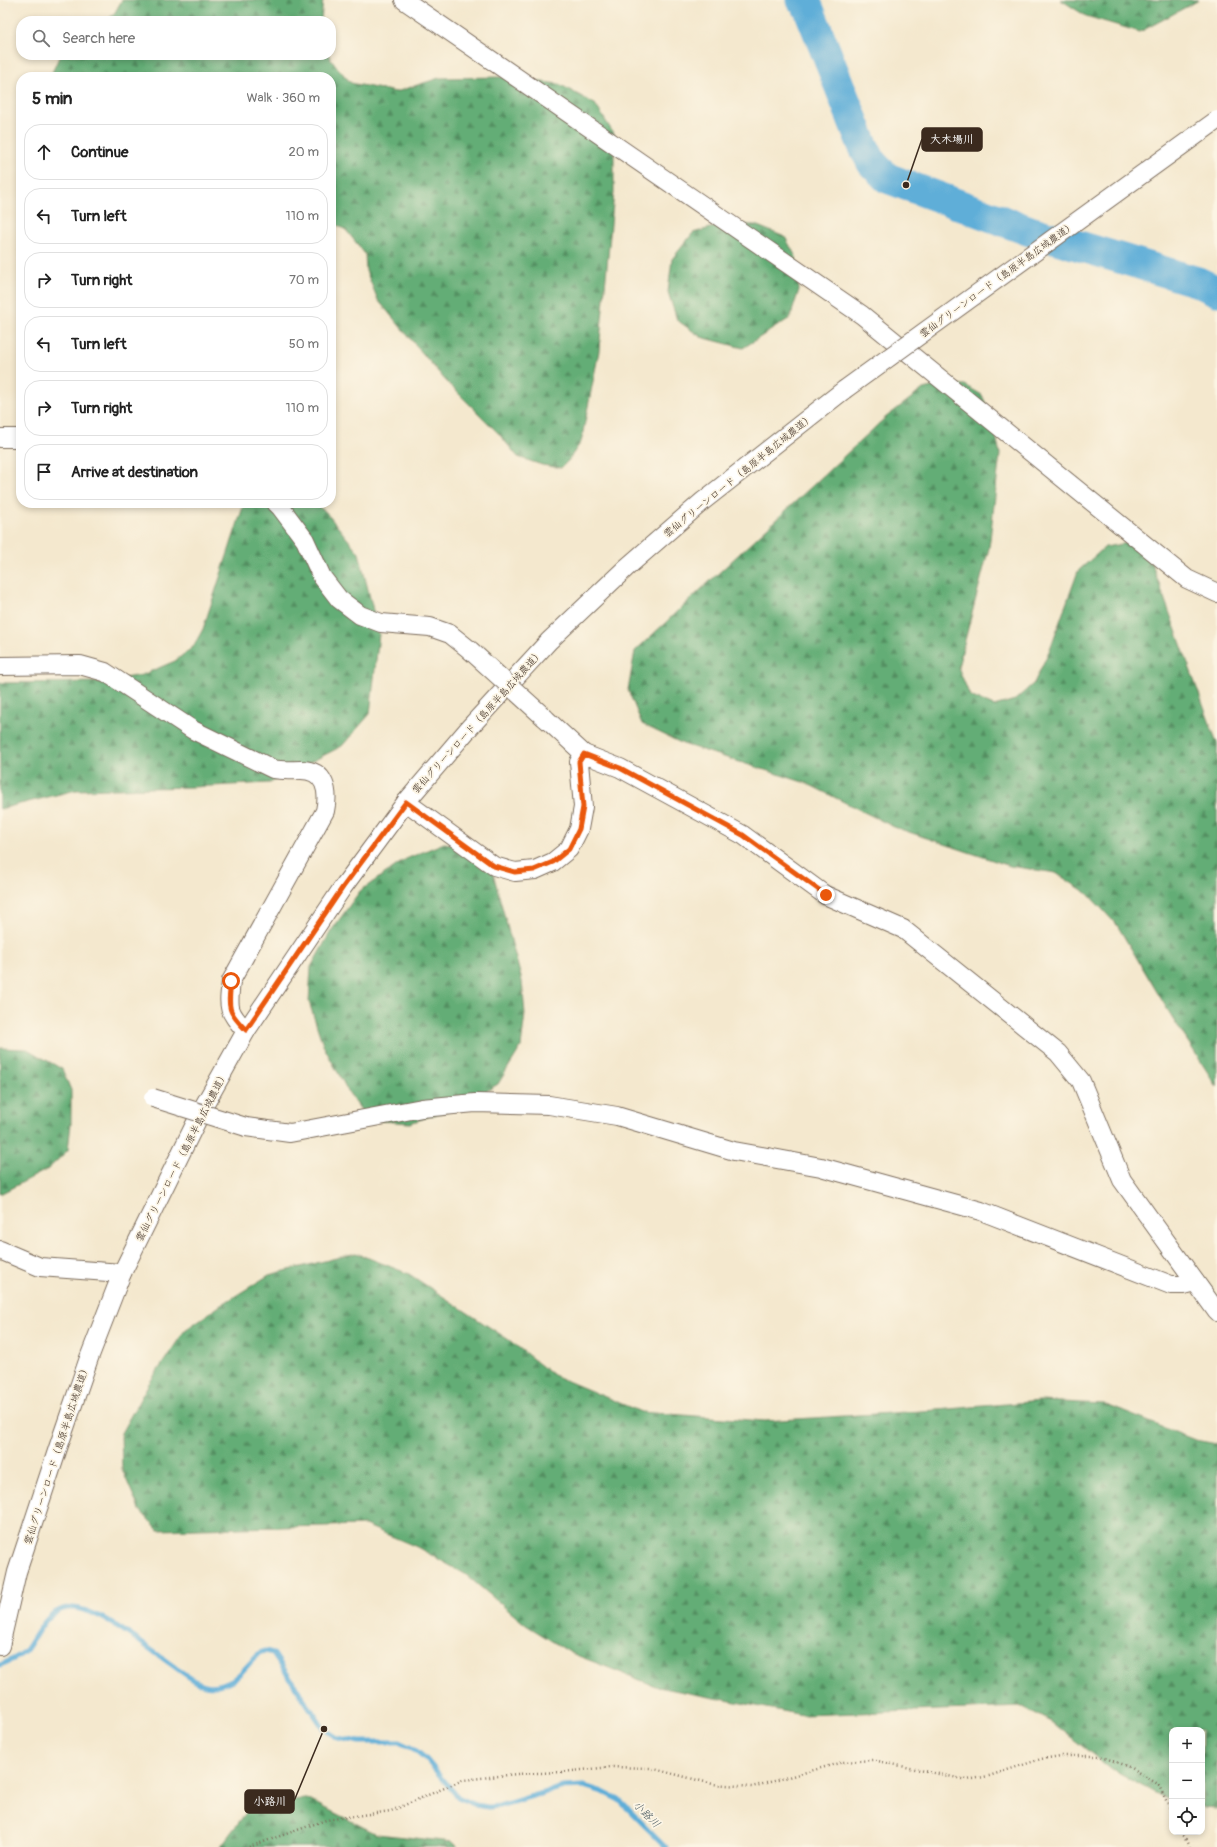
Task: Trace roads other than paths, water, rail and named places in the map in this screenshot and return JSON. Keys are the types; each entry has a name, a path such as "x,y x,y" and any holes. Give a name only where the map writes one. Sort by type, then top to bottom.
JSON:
{"street":[{"path":"404,0 862,315 1187,579 1217,593"},
{"name":"雲仙グリーンロード（島原半島広域農道）","path":"0,1646 17,1572 89,1358 122,1273 205,1104 246,1030 343,887 406,802 470,727 549,641 626,568 703,501 844,390 1217,120"},
{"path":"0,438 16,438"},
{"path":"281,508 305,540 322,578 339,598 360,615 381,623 436,630 450,634 470,650 584,754 620,768 743,835 826,895 903,929 1058,1052 1081,1081 1122,1180 1217,1312"},
{"path":"0,666 80,665 105,672 193,730 273,769 285,772 302,770 312,772 320,778 326,786 328,798 326,811 231,981 229,1000 232,1015 246,1030"},
{"path":"406,802 494,866 515,872 534,870 553,862 569,849 579,829 583,807 579,762 584,754"},
{"path":"153,1098 246,1127 290,1132 422,1108 475,1103 549,1105 617,1116 734,1151 821,1167 981,1211 1171,1286 1195,1282"},
{"path":"0,1250 40,1266 122,1273"}],"waterway":[{"path":"802,0 808,7 862,143 872,163 887,178 1030,231 1198,282 1217,291"},
{"name":"小路川","path":"0,1665 23,1653 44,1623 55,1613 62,1609 70,1608 82,1610 110,1622 125,1631 190,1678 208,1686 222,1684 236,1677 259,1653 265,1651 273,1653 324,1729 338,1738 360,1742 399,1742 414,1749 426,1759 458,1797 476,1805 488,1807 499,1806 563,1787 584,1786 603,1792 619,1800 666,1847"}],"place":[{"name":"大木場川","path":"906,185"},
{"name":"小路川","path":"324,1729"}]}
